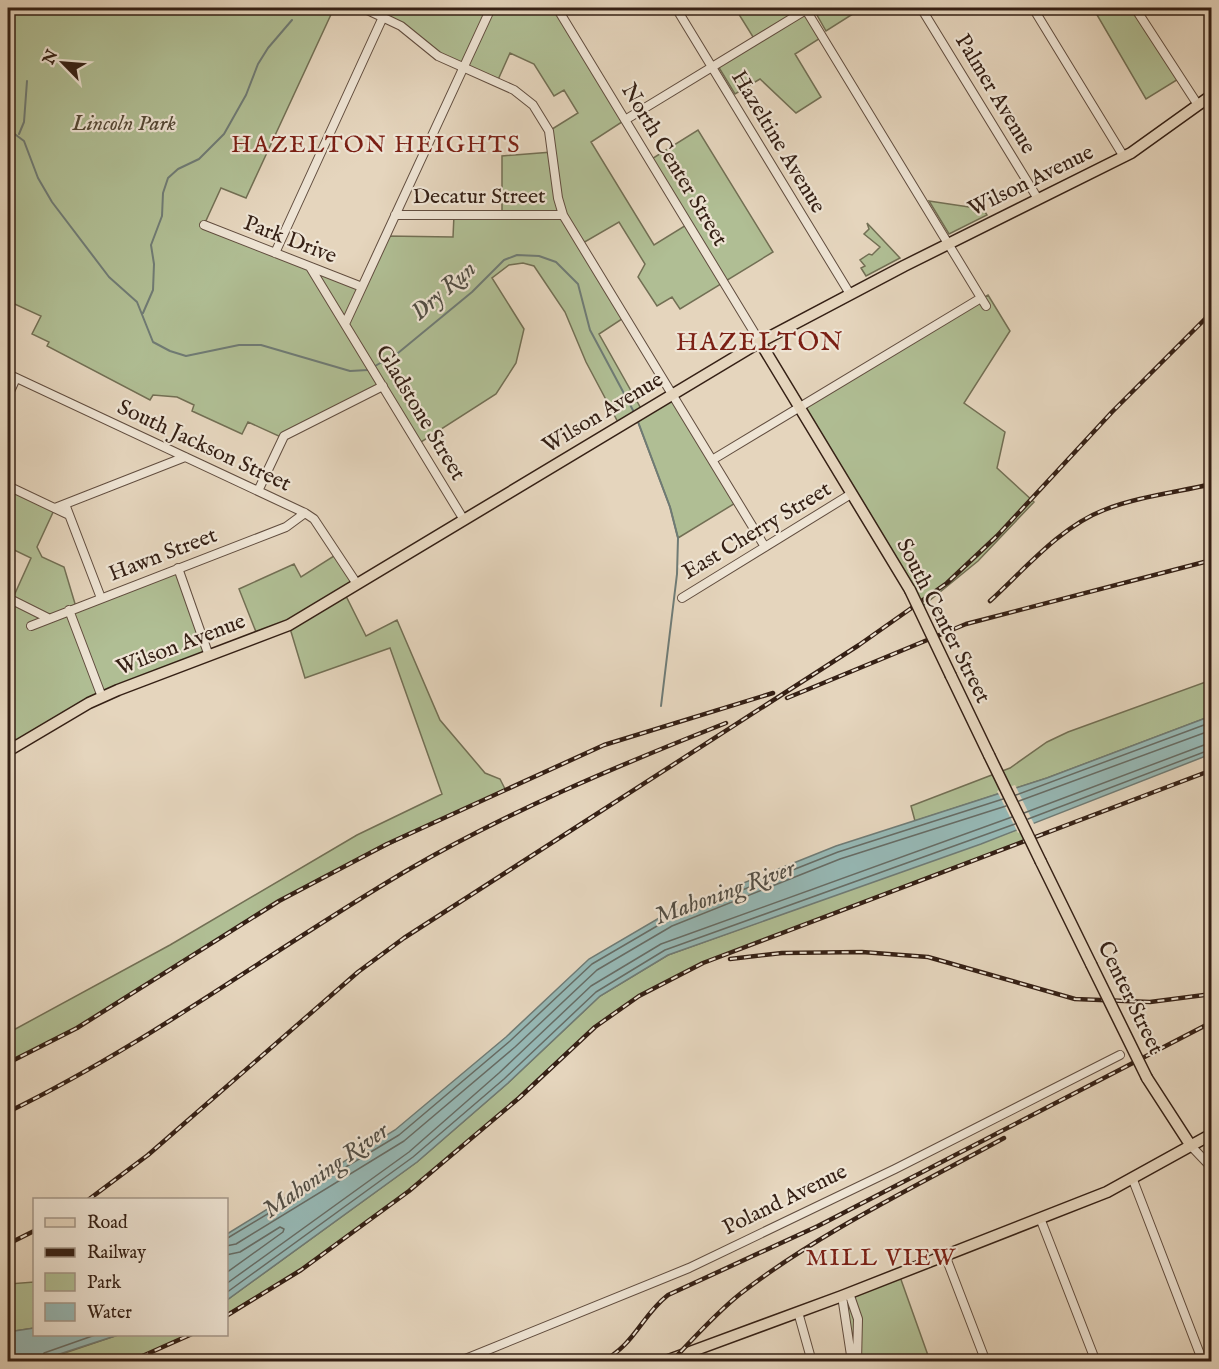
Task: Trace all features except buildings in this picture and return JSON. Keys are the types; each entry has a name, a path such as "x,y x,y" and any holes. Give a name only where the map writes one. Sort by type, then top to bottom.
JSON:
{"main road":[{"name":"Wilson Avenue","path":"11,749 102,698 289,625 760,342 948,244 1124,157 1212,95"},
{"name":"South Center Street","path":"760,342 910,590 1041,862"},
{"name":"Center Street","path":"1041,862 1147,1078 1191,1146"},
{"path":"663,1362 684,1358 1133,1180 1212,1134"}],"street":[{"path":"363,8 401,26 438,56 514,90 528,100 542,116 552,143 558,198 563,215 765,547"},
{"path":"345,324 491,8"},
{"name":"North Center Street","path":"557,8 760,342"},
{"name":"Hazeltine Avenue","path":"676,8 850,294"},
{"name":"Palmer Avenue","path":"921,8 1038,199"},
{"path":"1033,8 1124,157"},
{"path":"1135,8 1198,105"},
{"path":"626,120 807,9 983,302 712,460"},
{"path":"275,253 383,17"},
{"name":"Decatur Street","path":"395,215 563,215"},
{"name":"Park Drive","path":"204,225 362,287"},
{"name":"Gladstone Street","path":"310,267 464,520"},
{"path":"8,396 12,376"},
{"name":"South Jackson Street","path":"12,376 305,513 314,519 357,584"},
{"path":"258,491 286,433 383,387"},
{"path":"55,508 185,457"},
{"path":"8,486 69,515"},
{"name":"East Cherry Street","path":"682,598 851,494"},
{"path":"65,504 101,598"},
{"name":"Hawn Street","path":"31,626 286,526 305,513"},
{"path":"178,568 210,656"},
{"path":"8,598 48,618"},
{"path":"69,610 102,698"},
{"path":"8,735 11,749"},
{"name":"Poland Avenue","path":"458,1362 689,1268 938,1148 1120,1055"},
{"path":"1191,1146 1212,1168"},
{"path":"1133,1180 1206,1359 1183,1362"},
{"path":"1040,1218 1096,1362"},
{"path":"945,1255 986,1362"},
{"path":"845,1294 858,1319 857,1362"},
{"path":"845,1294 852,1362"},
{"path":"798,1312 812,1362"}],"green space":[{"name":"Lincoln Park","path":"8,8 334,8 246,198 221,188 204,225 362,287 386,236 453,237 454,215 502,215 502,156 552,152 549,131 578,113 564,90 554,96 534,64 510,53 497,82 447,61 378,14 381,8 557,8 625,120 591,142 654,245 688,224 650,160 698,130 773,252 680,309 672,297 657,306 638,277 645,264 619,222 581,244 625,317 599,334 643,412 672,394 737,502 678,538 670,507 636,417 620,426 586,362 565,312 534,266 523,263 509,265 492,278 524,329 516,363 496,394 418,444 383,387 283,438 248,422 242,434 192,411 194,405 177,397 153,395 150,400 47,346 49,342 32,334 41,316 8,301"},
{"path":"735,8 809,8 822,37 795,54 821,97 796,113 760,79 735,94 718,66 755,40"},
{"path":"813,8 853,8 856,12 826,31"},
{"path":"1093,8 1135,8 1180,78 1146,99"},
{"path":"929,201 969,207 980,204 987,215 949,234"},
{"path":"867,223 900,258 866,276 861,268 865,266 860,260 869,254 872,255 880,247 864,234 869,229"},
{"path":"988,295 1010,331 964,403 1005,432 997,468 1034,502 978,561 919,609 799,408"},
{"path":"8,486 55,508 37,547 42,557 64,567 76,607 178,568 209,656 118,690 14,747 8,735 8,598 12,600 31,558 8,547"},
{"path":"337,554 357,584 344,592 366,636 397,620 440,720 485,773 500,779 505,789 320,878 241,924 77,1028 8,1063 8,1033 170,945 357,835 442,794 390,648 305,678 289,625 258,637 239,589 294,564 301,577"},
{"path":"1211,680 1211,716 1047,778 915,821 911,806 1010,768 1047,742 1068,732"},
{"path":"1024,827 1030,839 703,963 639,996 595,1027 519,1098 409,1191 301,1270 228,1315 228,1299 417,1162 508,1083 600,996 668,955"},
{"path":"899,1274 930,1361 852,1361 842,1296"},
{"path":"8,1280 9,1284 33,1282 33,1328 8,1332"},
{"path":"115,1336 190,1336 129,1361 38,1362"}],"water":[{"name":"Mahoning River","path":"1211,716 1211,754 981,844 668,955 600,996 508,1083 417,1162 228,1299 228,1233 395,1130 506,1037 589,959 666,914 836,846 1047,778"},
{"path":"33,1328 33,1336 115,1336 38,1361 8,1361 8,1332"}],"pier":[{"path":"1015,785 1035,826 1018,833 997,791"}],"waterway":[{"path":"143,313 153,290 154,264 151,245 162,216 163,193 168,178 178,169 199,159 224,134 246,95 258,64 268,48 292,20"},
{"path":"19,134 24,122 27,81"},
{"name":"Dry Run","path":"8,129 24,141 38,178 52,202 109,277 137,302 153,342 170,351 186,356 239,345 261,345 350,371 368,370 398,353 472,292 504,260 517,255 539,256 556,262 578,284 590,330 635,414"},
{"name":"Dry Run","path":"637,419 670,507 678,538 677,574 661,706"}],"railway":[{"path":"91,1198 148,1155 358,972 404,938 859,645 947,583 997,536 1112,412 1212,312"},
{"path":"990,601 1043,550 1072,527 1088,518 1130,502 1212,484"},
{"path":"787,698 966,624 1212,560"},
{"path":"8,1063 77,1028 279,901 387,844 604,745 773,693"},
{"path":"8,1112 60,1085 160,1027 356,901 444,849 563,791 726,723"},
{"path":"228,1315 301,1270 409,1191 519,1098 595,1027 639,996 703,963 1212,770"},
{"path":"730,959 782,953 862,952 928,957 1075,999 1150,1002 1212,994"},
{"path":"601,1362 622,1347 668,1295 818,1226 1212,1022"},
{"path":"671,1362 740,1294 802,1250 1004,1138"},
{"path":"8,1244 33,1232"},
{"path":"129,1362 188,1336"}],"district":[{"name":"HAZELTON HEIGHTS","path":"376,145"},
{"name":"HAZELTON","path":"760,342"},
{"name":"MILL VIEW","path":"881,1258"}]}
